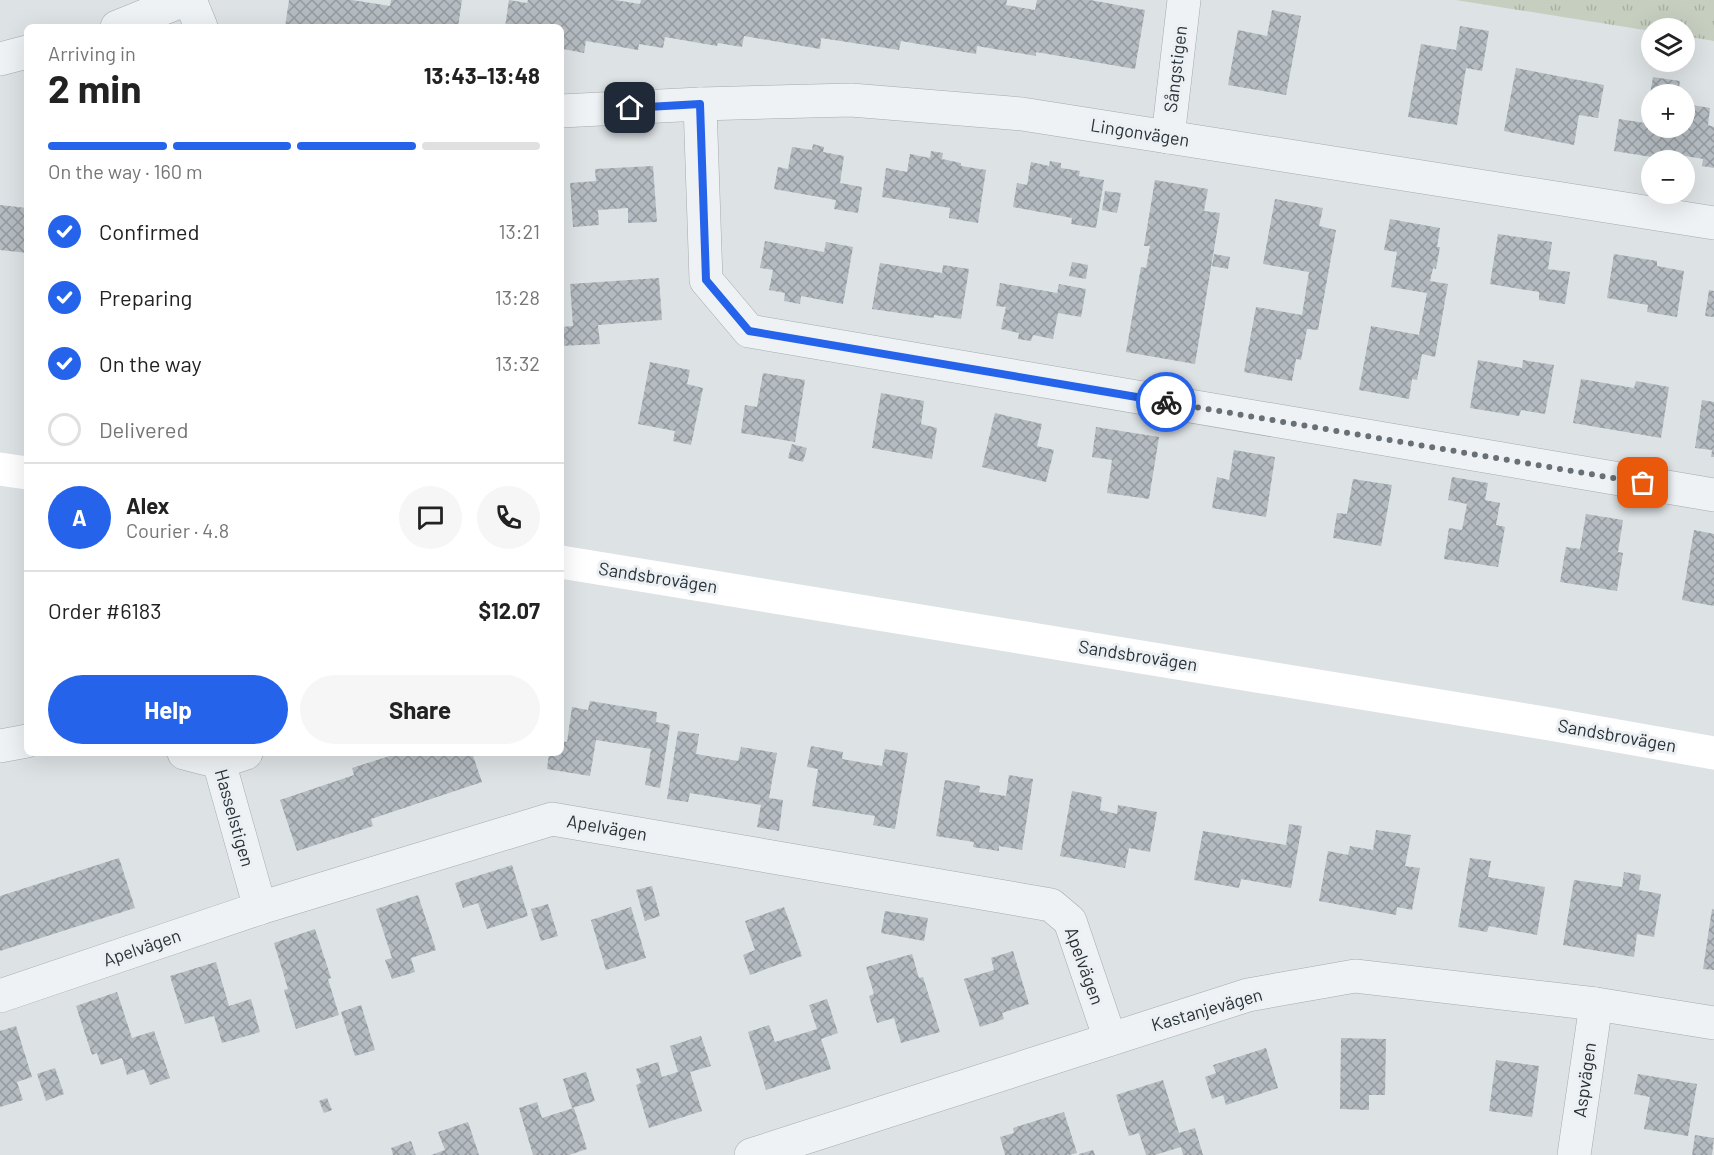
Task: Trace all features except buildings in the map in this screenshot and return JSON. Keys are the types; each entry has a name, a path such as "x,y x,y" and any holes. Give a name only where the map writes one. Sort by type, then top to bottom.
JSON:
{"main road":[{"path":"0,469 24,473"},
{"name":"Sandsbrovägen","path":"564,562 1526,720 1714,753"}],"street":[{"path":"124,24 184,0"},
{"path":"190,0 200,24"},
{"name":"Sångstigen","path":"1168,137 1184,0"},
{"path":"0,58 24,53"},
{"name":"Lingonvägen","path":"564,111 851,100 1022,114 1714,223"},
{"path":"700,104 706,280 749,331 1714,495"},
{"path":"0,746 24,742"},
{"name":"Hasselstigen","path":"233,757 260,908"},
{"name":"Apelvägen","path":"0,996 260,908 552,819 1051,905 1070,921 1110,1039"},
{"name":"Kastanjevägen","path":"751,1155 1248,995 1355,976 1596,1004 1714,1023"},
{"name":"Aspvägen","path":"1574,1155 1596,1004"}],"green space":[{"path":"1456,0 1714,0 1714,41 1695,38 1695,18 1641,18 1641,29"}],"way so far":[{"path":"1166,402 1643,483"}],"route":[{"path":"630,108 700,104 706,280 749,331 1166,402"}]}
